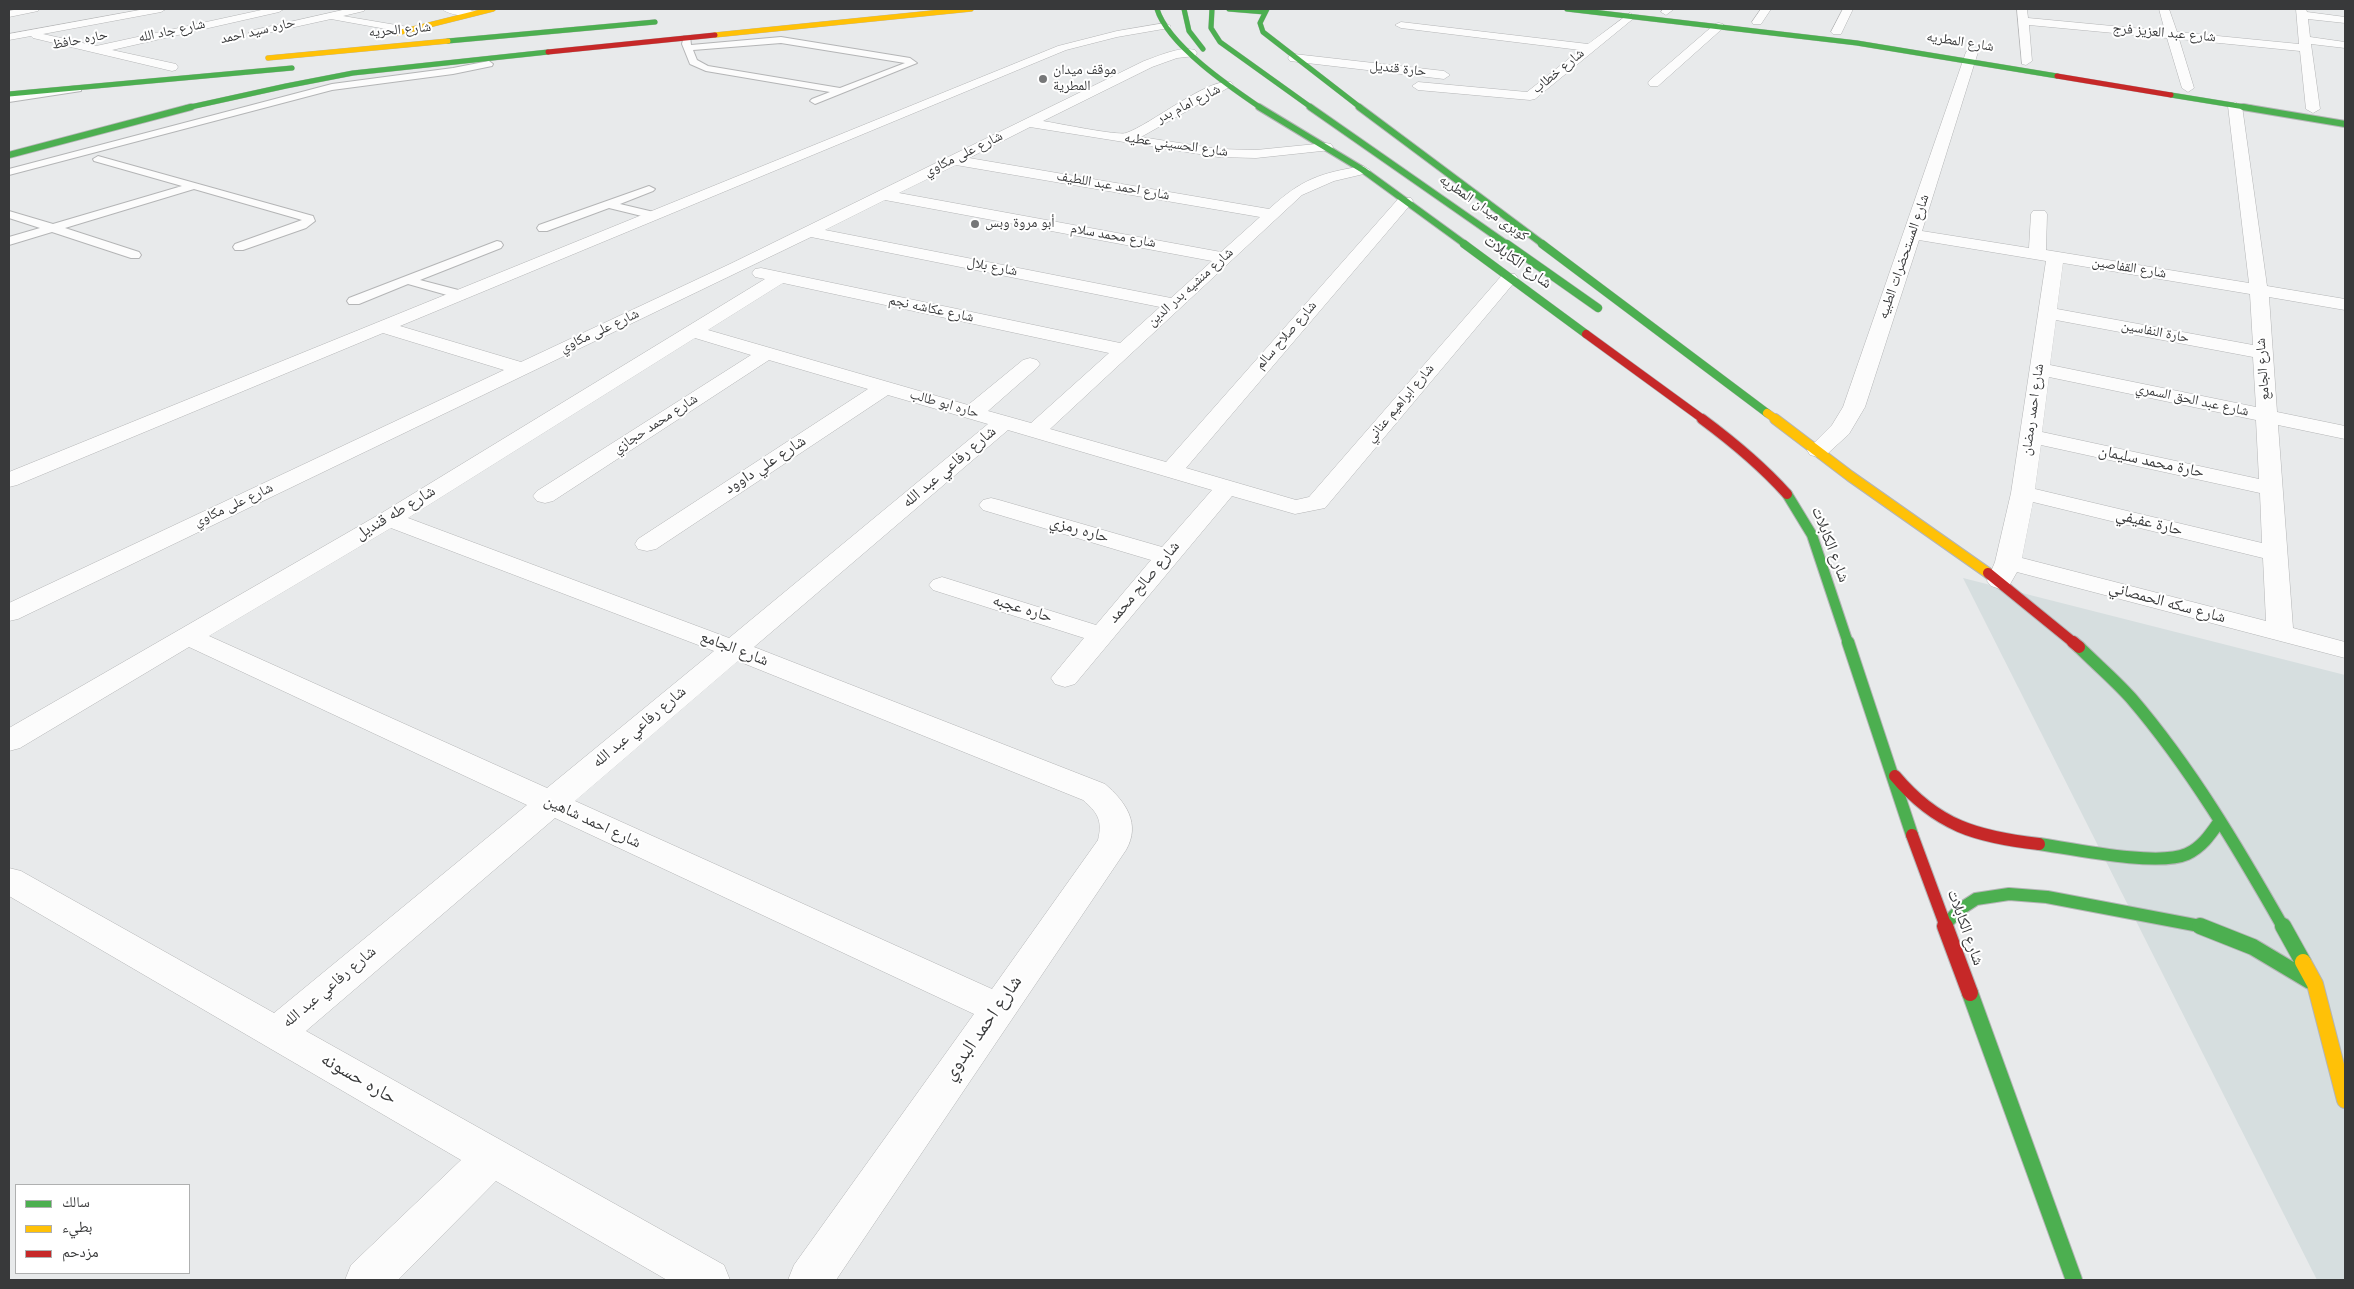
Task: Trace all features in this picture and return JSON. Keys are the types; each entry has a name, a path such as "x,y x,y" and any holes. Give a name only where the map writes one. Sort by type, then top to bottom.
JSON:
{"main road":[{"path":"320,53 493,9"},
{"path":"335,64 920,9"},
{"path":"9,155 284,84 373,70 407,72 687,43 971,9"},
{"name":"شارع الكابلات","path":"1157,9 1165,26 1205,55 1227,85 1271,115 1363,170 1744,450 1763,466 1788,493 1802,514 1812,535 1889,766 2074,1280"},
{"path":"1184,9 1183,18 1188,30 1205,55"},
{"name":"كوبرى ميدان المطريه","path":"1212,9 1208,20 1209,30 1216,40 1230,52 1610,316"},
{"path":"1229,9 1266,10"},
{"name":"شارع المطريه","path":"1567,9 1635,12 1668,10 1837,32 2235,106 2345,124"},
{"name":"شارع الكابلات","path":"1266,10 1260,23 1263,32 1294,58 1925,530 2004,572 2138,706 2195,783 2251,870 2316,984 2345,1100"},
{"name":"شارع المطريه","path":"1635,12 1719,26 2026,61 2345,114"},
{"name":"شارع الحريه","path":"9,83 222,67 668,23 259,59"},
{"path":"9,83 176,67"},
{"path":"9,94 306,67"},
{"path":"1283,107 1302,125 1312,138"},
{"path":"1681,363 1767,412"},
{"path":"1889,766 1900,784 1919,801 1964,828 1988,837 2159,861 2179,858 2196,851 2212,838 2219,822"},
{"path":"1946,925 1957,909 1977,898 2000,894 2027,894 2185,923 2215,931 2246,942 2282,961 2316,984"}],"street":[{"path":"9,14 34,9"},
{"path":"9,37 161,9"},
{"name":"حاره سيد احمد","path":"242,36 360,9"},
{"path":"446,9 474,13"},
{"path":"1757,22 1766,9"},
{"path":"1837,32 1848,9"},
{"path":"2022,9 2026,61"},
{"path":"2164,9 2188,88"},
{"path":"287,10 408,30"},
{"name":"شارع جاد الله","path":"94,50 287,10"},
{"name":"شارع خطاب","path":"1418,86 1530,96 1635,12"},
{"path":"2312,109 2301,12 2345,20"},
{"path":"82,13 112,18"},
{"name":"شارع عبد العزيز فرج","path":"2022,21 2172,35 2345,45"},
{"path":"1401,25 1590,48"},
{"path":"9,480 1062,48 1107,36 1165,26"},
{"path":"1654,83 1719,26"},
{"path":"9,27 42,31"},
{"name":"حاره حافظ","path":"38,49 151,27"},
{"path":"26,34 176,67"},
{"name":"شارع على مكاوي","path":"9,613 738,267 1148,64 1175,55 1205,55"},
{"name":"شارع المستحضرات الطبيه","path":"1818,450 1841,429 1854,407 1914,234 1971,56"},
{"name":"حارة قنديل","path":"1294,58 1455,76"},
{"path":"1474,78 1503,81"},
{"name":"شارع امام بدر","path":"1126,139 1209,92 1227,85"},
{"name":"شارع الجامع","path":"2235,106 2259,290 2280,634"},
{"name":"شارع الحسيني عطيه","path":"1028,123 1218,153 1240,154 1326,147"},
{"name":"شارع احمد عبد اللطيف","path":"953,160 1273,214"},
{"name":"شارع منشيه بدر الدين","path":"1034,432 1297,192 1332,175 1363,170"},
{"name":"شارع محمد سلام","path":"882,196 1225,258"},
{"name":"شارع صلاح سالم","path":"1170,472 1405,201"},
{"name":"شارع احمد رمضان","path":"2004,572 2023,493 2047,313 2046,256 2039,214"},
{"name":"شارع بلال","path":"809,232 1175,304"},
{"name":"شارع القفاصين","path":"1914,234 2345,304"},
{"name":"شارع عكاشه نجم","path":"738,267 779,278 1124,350"},
{"name":"شارع طه قنديل","path":"9,741 389,519 779,278"},
{"name":"شارع ابراهيم عناني","path":"1280,504 1295,507 1317,503 1509,278"},
{"name":"حارة النفاسين","path":"2047,313 2263,353"},
{"path":"382,327 522,369"},
{"name":"حاره ابو طالب","path":"694,332 1280,504"},
{"name":"شارع محمد حجازي","path":"544,496 767,353"},
{"path":"972,413 1030,364"},
{"name":"شارع عبد الحق السمري","path":"2040,370 2345,432"},
{"name":"شارع علي داوود","path":"647,544 884,388"},
{"name":"شارع رفاعي عبد الله","path":"276,1033 1003,423"},
{"name":"حارة محمد سليمان","path":"2031,436 2272,489"},
{"name":"شارع صالح محمد","path":"1065,678 1226,488"},
{"name":"حارة عفيفي","path":"2023,493 2276,554"},
{"name":"حاره رمزي","path":"991,505 1168,557"},
{"name":"شارع الجامع","path":"389,519 734,649 1076,786"},
{"name":"شارع سكه الحمصاني","path":"2004,572 2345,650"},
{"name":"حاره عجبه","path":"942,585 1101,635"},
{"name":"شارع احمد شاهين","path":"187,636 998,1008"},
{"name":"شارع احمد البدوي","path":"810,1280 1114,842 1118,828 1115,814 1106,801 1094,792 1076,786"},
{"name":"حاره حسونه","path":"9,880 708,1280"},
{"path":"367,1280 492,1156"}],"lane":[{"path":"815,101 841,92 913,63 910,60 781,40 687,43 693,62 706,68 841,92"},
{"path":"9,183 407,72 489,64"},
{"path":"373,70 376,75 374,82"},
{"path":"9,172 332,87 374,82"},
{"path":"9,99 88,87"},
{"path":"98,159 309,218 309,221 302,225 239,247"},
{"path":"9,241 194,186"},
{"path":"543,228 649,189"},
{"path":"608,204 654,216"},
{"path":"9,214 135,255"},
{"path":"354,301 497,245"},
{"path":"407,280 461,294"}],"shaded area":[{"path":"1963,578 2345,675 2345,1280 2317,1280"}],"traffic: fast":[{"path":"1157,9 1160,19 1174,38 1227,85 1271,115 1363,170 1586,334"},
{"path":"1184,9 1185,21 1189,31 1203,49"},
{"path":"1212,9 1210,22 1213,33 1230,51 1598,308"},
{"path":"1229,9 1265,12"},
{"path":"1267,9 1260,23 1263,32 1294,58 1767,413"},
{"path":"1567,9 1857,43 2057,76"},
{"path":"448,41 655,22"},
{"path":"9,155 246,94 353,73 548,52"},
{"path":"9,94 292,68"},
{"path":"2171,95 2345,124"},
{"path":"1787,494 1812,535 1912,835"},
{"path":"2079,647 2131,699 2162,736 2226,830 2303,962"},
{"path":"2039,844 2143,858 2172,858 2198,848 2209,837 2219,822"},
{"path":"1945,925 1959,910 1976,899 2009,894 2047,897 2204,927 2253,947 2310,981"},
{"path":"1970,993 2074,1280"}],"traffic: slow":[{"path":"397,33 493,9"},
{"path":"715,35 971,9"},
{"path":"268,58 448,41"},
{"path":"1767,413 1850,476 1988,573"},
{"path":"2303,962 2315,984 2345,1100"}],"traffic: jam":[{"path":"548,52 715,35"},
{"path":"2057,76 2171,95"},
{"path":"1586,334 1744,450 1765,469 1787,494"},
{"path":"1988,573 2079,647"},
{"path":"1895,776 1925,806 1961,828 1994,838 2039,844"},
{"path":"1912,835 1970,993"}],"place":[{"name":"موقف ميدان المطرية","path":"1043,79"},
{"name":"أبو مروة وبس","path":"975,224"}]}
